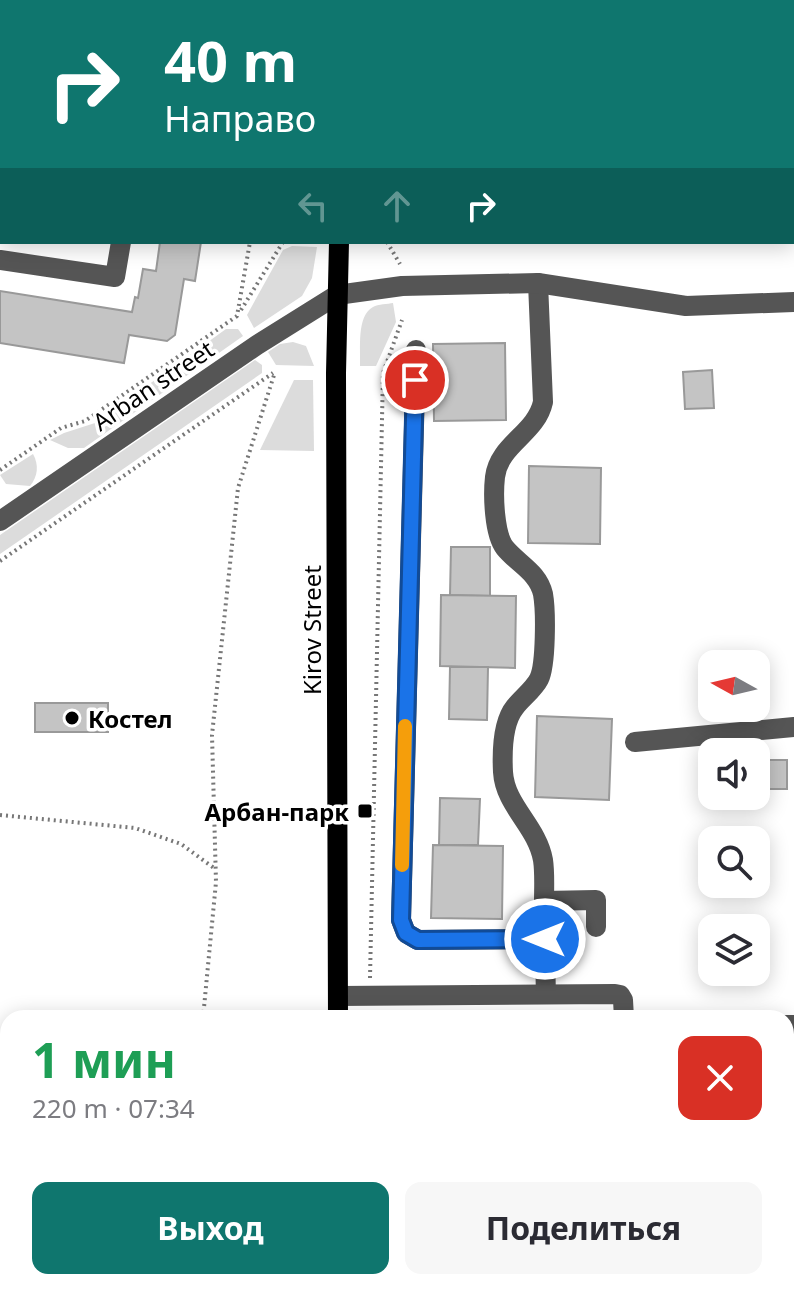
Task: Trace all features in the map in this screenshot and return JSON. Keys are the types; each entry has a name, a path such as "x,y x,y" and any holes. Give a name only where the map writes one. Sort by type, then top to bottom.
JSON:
{"main road":[{"name":"Kirov Street","path":"338,1010 339,244"}],"street":[{"path":"0,260 115,277 121,244"},
{"path":"337,295 402,286 538,283 686,306 794,302"},
{"path":"538,283 543,402 540,416 532,428 509,447 495,476 499,538 505,548 539,581 543,596 539,680 512,711 505,731 503,774 508,795 535,836 543,860 546,994"},
{"name":"Arban street","path":"0,521 257,345 337,295"},
{"path":"416,350 401,920 406,933 418,940 545,939"},
{"path":"635,742 794,727"},
{"path":"544,901 596,900 596,927"},
{"path":"338,996 620,995 624,1010"}],"path":[{"path":"237,316 250,244"},
{"path":"0,470 61,428 85,421 237,316 282,244"},
{"path":"388,244 400,264"},
{"path":"369,996 383,373 402,320"},
{"path":"0,561 275,372 238,488 212,735 216,870 204,1010"},
{"path":"0,818 135,828 181,844 216,870"}],"shaded area":[{"path":"292,246 317,247 312,278 302,296 254,328 247,315 283,250"},
{"path":"393,303 396,322 376,366 360,366 360,334 364,318 373,307"},
{"path":"226,329 238,329 243,336 84,448 68,448 50,440 95,423"},
{"path":"293,342 306,346 314,366 276,365 268,352 280,344"},
{"path":"255,360 262,365 262,373 0,554 0,535"},
{"path":"294,380 313,380 314,451 260,450"},
{"path":"33,454 37,470 30,486 6,484 0,475"}],"building":[{"path":"160,244 201,244 195,281 184,279 175,335 167,341 129,335 124,363 0,343 0,291 132,312 143,269 156,271"},
{"path":"505,343 506,420 434,421 433,344"},
{"path":"712,370 714,408 685,409 683,372"},
{"path":"529,466 601,468 600,544 528,543"},
{"path":"451,547 490,547 490,596 450,595"},
{"path":"441,595 516,596 515,668 440,666"},
{"path":"450,667 488,667 487,720 449,719"},
{"name":"Костел","path":"35,703 108,703 108,732 35,732"},
{"path":"537,716 612,719 609,800 535,797"},
{"path":"770,760 787,760 787,789 770,789"},
{"path":"440,798 480,799 478,845 439,845"},
{"path":"433,845 503,846 502,919 431,918"}],"slow traffic":[{"path":"402,865 405,726"}],"place":[{"name":"Костел","path":"72,718"},
{"name":"Арбан-парк","path":"365,811"}],"route":[{"path":"415,380 401,920 406,933 418,940 545,939"}]}
